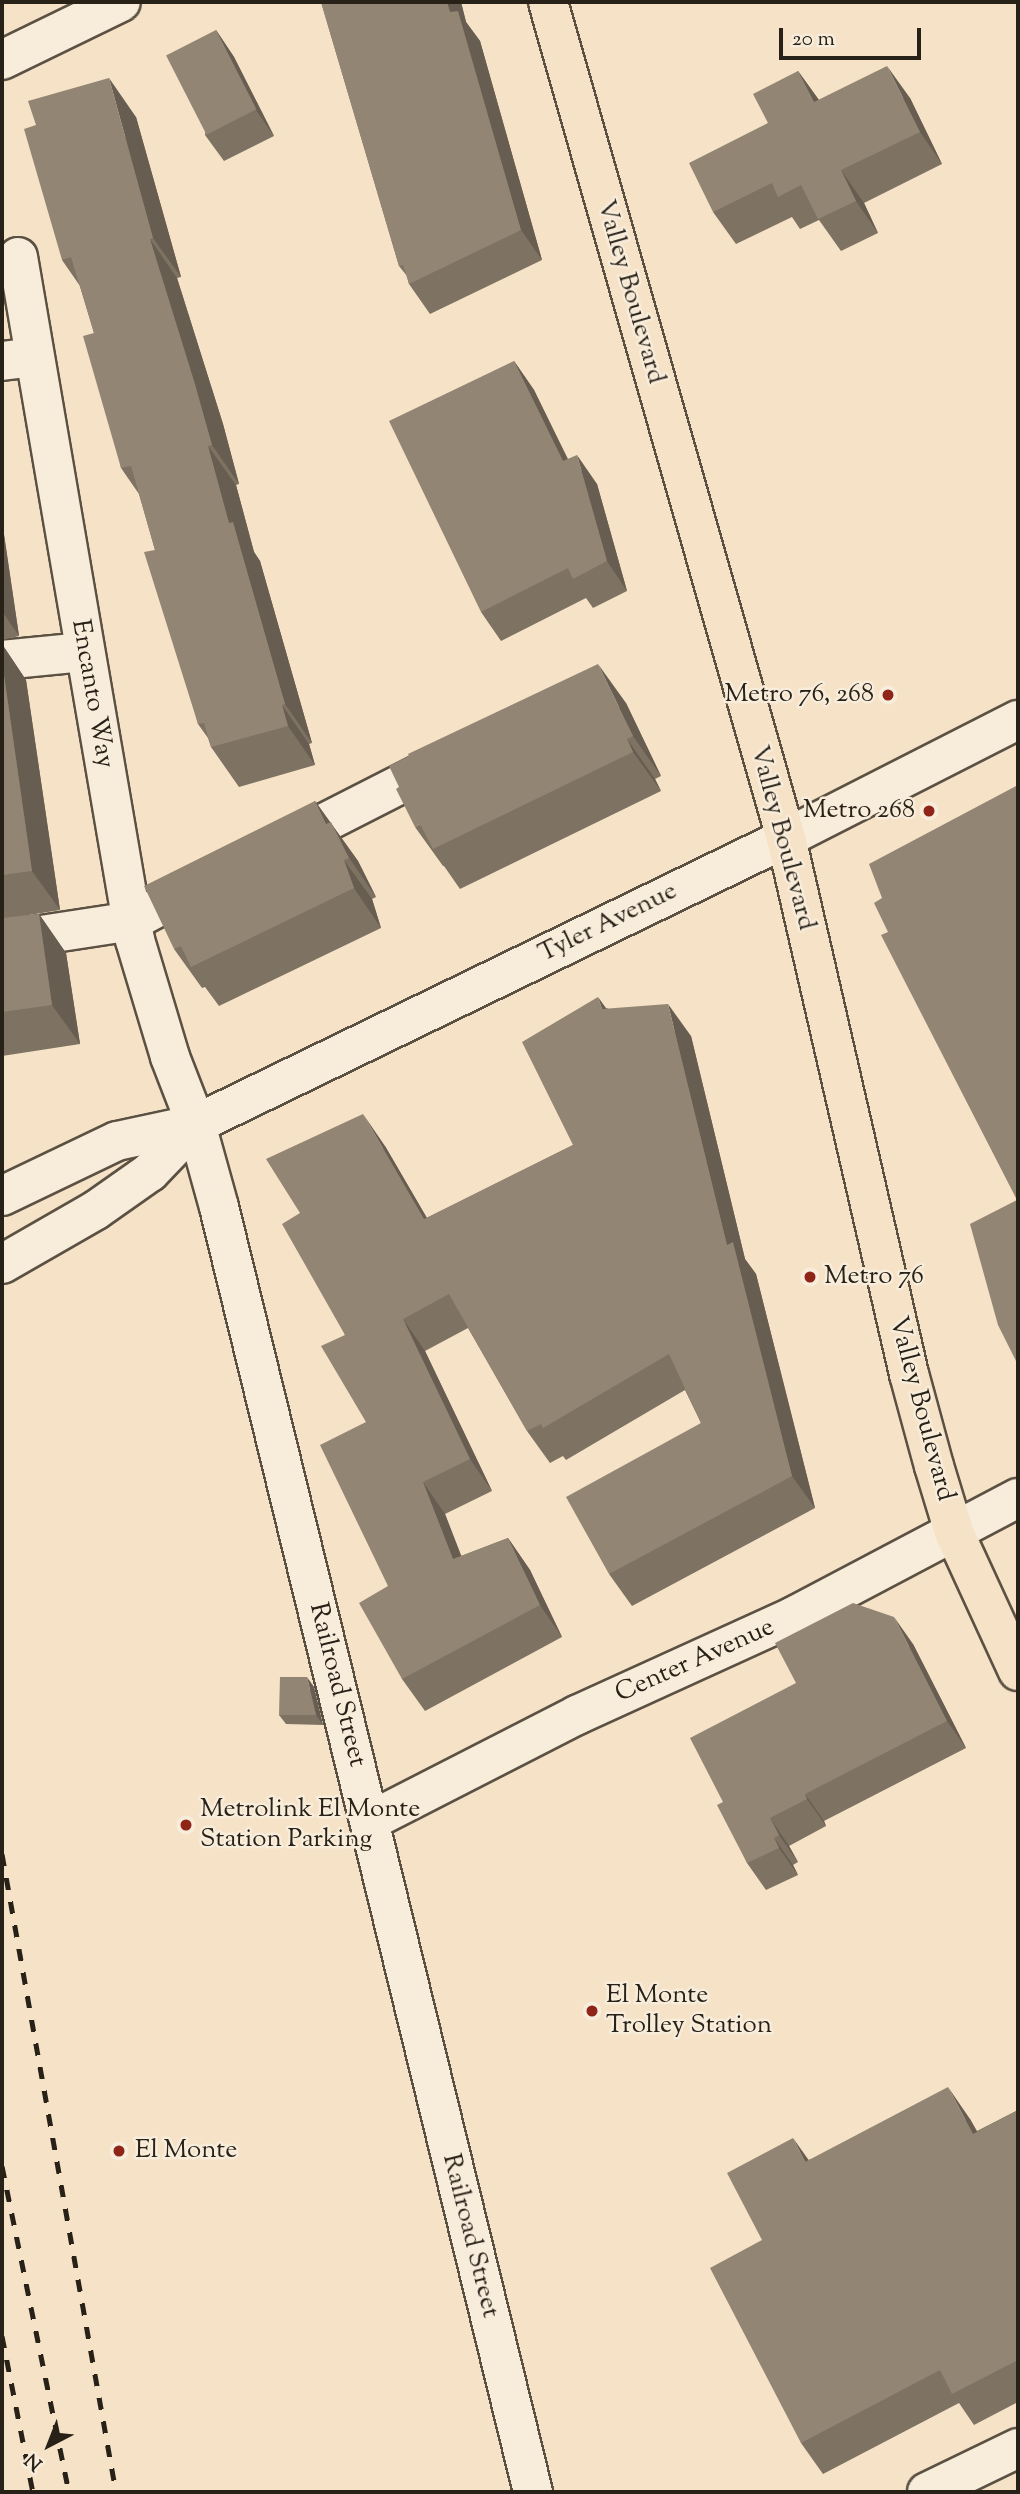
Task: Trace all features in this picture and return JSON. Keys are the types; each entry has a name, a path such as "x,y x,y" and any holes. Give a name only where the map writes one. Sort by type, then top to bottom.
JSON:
{"main road":[{"name":"Valley Boulevard","path":"548,2 786,838 909,1374 954,1532 1018,1671"}],"street":[{"path":"2,60 121,2"},
{"name":"Encanto Way","path":"18,257 18,359 84,652 132,921 170,1057 196,1124"},
{"path":"2,660 84,652"},
{"name":"Tyler Avenue","path":"2,1196 117,1141 196,1124 786,838 1018,720"},
{"path":"254,859 474,747"},
{"path":"2,941 132,921 181,896"},
{"name":"Tyler Avenue","path":"2,1264 96,1210 150,1172 196,1124"},
{"name":"Railroad Street","path":"196,1124 370,1821 533,2492"},
{"name":"Center Avenue","path":"370,1821 577,1715 794,1616 1018,1498"},
{"path":"927,2492 1018,2448"}],"building":[{"path":"321,2 447,2 450,12 458,11 521,230 409,284 403,265 399,266"},
{"path":"216,30 256,109 207,135 166,55"},
{"path":"887,66 920,132 841,170 856,201 818,219 801,185 778,197 772,183 713,212 689,163 768,123 753,94 798,71 814,102"},
{"path":"109,78 153,238 150,239 212,445 208,446 229,523 233,522 285,704 282,705 288,726 211,747 204,723 198,724 144,552 155,550 131,466 121,468 83,336 94,333 71,257 62,260 24,129 36,125 28,101"},
{"path":"514,361 563,461 577,455 607,561 573,579 568,568 481,612 389,421"},
{"path":"2,661 32,871 2,875"},
{"path":"598,664 633,736 627,739 633,752 433,849 420,824 415,827 396,789 399,787 389,766 409,756 408,754"},
{"path":"1018,785 1018,1365 998,1325 970,1224 1017,1200 881,935 888,932 874,903 882,898 869,864"},
{"path":"315,801 326,824 331,822 349,858 344,860 354,888 191,967 181,946 174,949 144,886"},
{"path":"39,914 52,1005 2,1012 2,918"},
{"path":"598,997 602,1009 668,1004 727,1245 733,1242 792,1476 609,1574 566,1497 701,1423 669,1354 543,1428 541,1424 527,1431 449,1294 403,1319 470,1459 423,1482 453,1559 508,1538 540,1605 402,1679 359,1603 388,1586 320,1445 366,1422 321,1346 345,1335 282,1224 300,1213 266,1159 363,1114 424,1219 573,1145 522,1042"},
{"path":"853,1603 894,1617 947,1721 805,1794 807,1799 770,1818 779,1835 774,1838 779,1848 747,1863 717,1805 723,1802 690,1738 796,1683 775,1643"},
{"path":"280,1677 307,1677 316,1715 279,1715"},
{"path":"948,2087 973,2134 1018,2110 1018,2360 952,2394 940,2370 801,2443 710,2268 762,2240 727,2173 793,2138 805,2162"}],"railway":[{"path":"2,1854 116,2492"},
{"path":"2,2166 69,2492"},
{"path":"2,2336 33,2492"}],"place":[{"name":"Metro 76, 268","path":"888,695"},
{"name":"Metro 268","path":"929,811"},
{"name":"Metro 76","path":"810,1277"},
{"name":"Metrolink El Monte Station Parking","path":"186,1825"},
{"name":"El Monte Trolley Station","path":"592,2011"},
{"name":"El Monte","path":"119,2151"}]}
